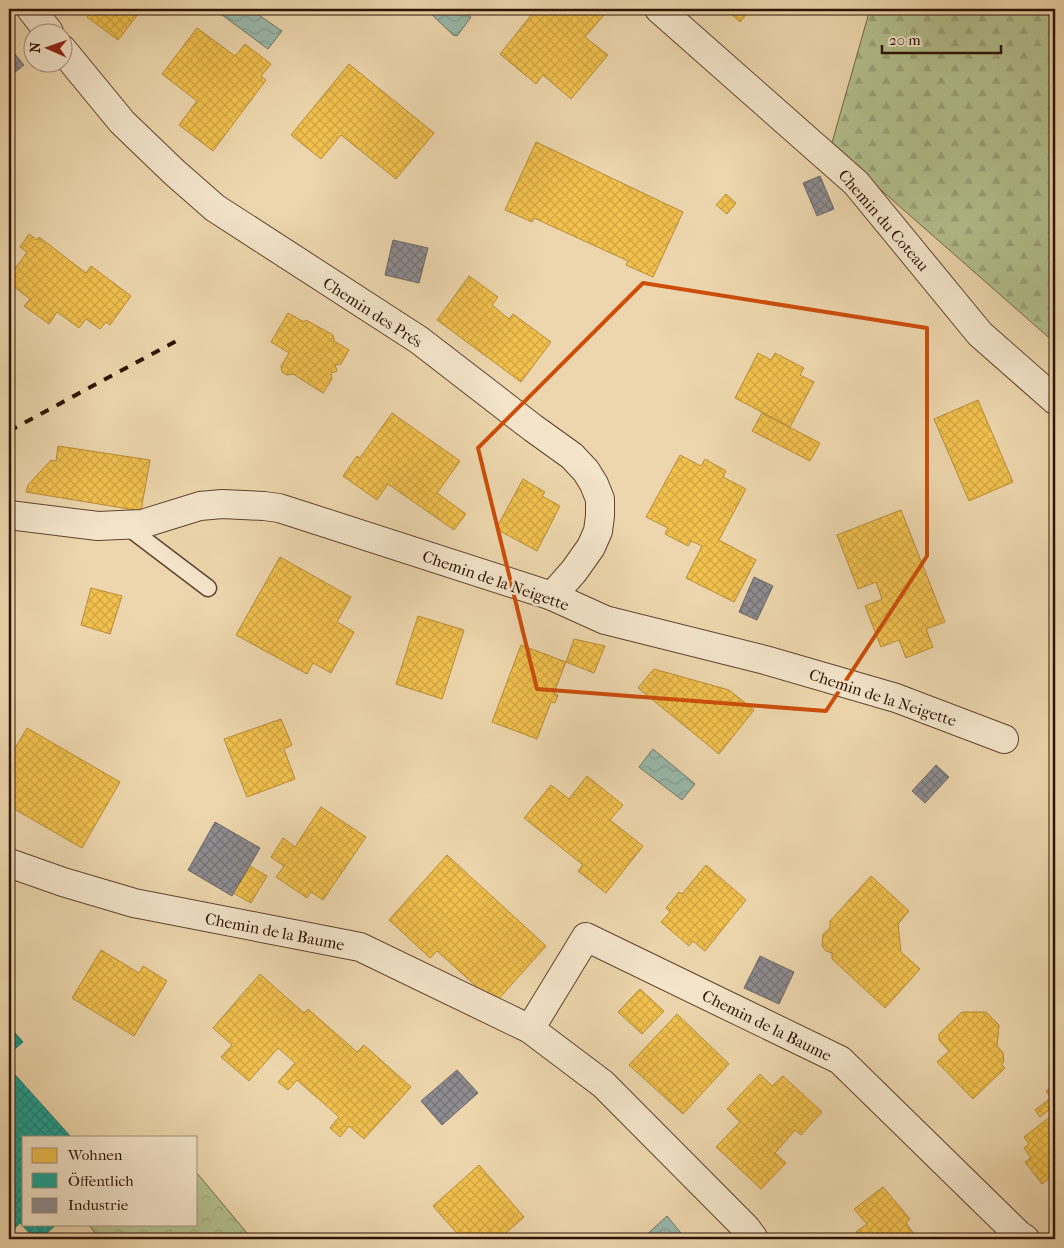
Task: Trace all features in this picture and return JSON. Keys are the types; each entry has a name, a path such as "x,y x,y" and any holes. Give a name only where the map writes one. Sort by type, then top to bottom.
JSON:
{"street":[{"path":"31,9 41,22"},
{"name":"Chemin du Coteau","path":"659,9 856,183 980,334 1055,400"},
{"name":"Chemin des Prés","path":"72,61 122,122 215,208 419,340 532,428 572,456 586,471 600,499 598,531 592,547 552,596"},
{"name":"Chemin de la Neigette","path":"9,515 98,526 142,524 200,506 222,504 279,508 552,596 605,620 766,660 896,698 1004,739"},
{"name":"Chemin de la Baume","path":"9,863 62,882 134,903 360,947 530,1029 603,1084 746,1228 754,1239"},
{"name":"Chemin de la Baume","path":"530,1029 586,937 840,1060 1025,1239"}],"lane":[{"path":"126,525 208,588"}],"highlighted area":[{"path":"643,283 927,328 927,556 826,711 537,689 478,448"}],"green space":[{"path":"870,9 1055,9 1055,343 831,146"},
{"path":"198,1174 252,1239 100,1239 90,1226 198,1226"}],"water":[{"path":"220,9 250,9 282,31 268,49 218,12"},
{"path":"426,9 461,9 471,17 457,36 453,35"},
{"path":"653,749 695,784 682,800 639,767"},
{"path":"667,1216 681,1233 674,1239 642,1239"}],"building: Wohnen":[{"path":"93,9 142,9 118,40 87,17"},
{"path":"536,9 597,9 604,15 585,37 608,55 571,99 543,75 536,84 500,54"},
{"path":"725,9 751,9 740,22"},
{"path":"197,28 235,56 245,44 271,64 261,76 266,80 213,151 179,125 197,101 162,74"},
{"path":"349,64 434,133 396,179 341,135 321,159 291,135"},
{"path":"536,142 683,212 653,277 626,265 628,261 534,218 532,222 505,210"},
{"path":"726,194 736,203 727,214 716,205"},
{"path":"29,234 37,240 39,237 86,273 91,266 131,296 110,325 106,322 100,329 86,319 79,328 57,312 49,324 24,306 30,299 9,283 9,277 27,252 20,247"},
{"path":"469,276 498,297 492,305 509,319 513,314 551,342 521,382 437,320"},
{"path":"288,313 304,322 306,320 333,335 334,341 349,350 341,364 335,365 337,371 331,373 332,379 323,393 293,374 287,375 282,372 281,366 289,353 271,342"},
{"path":"758,353 771,360 775,353 804,368 800,375 814,382 790,427 735,398"},
{"path":"978,400 1013,482 969,501 934,419"},
{"path":"392,413 460,461 437,493 466,514 454,530 388,484 377,500 343,476 357,456 360,458"},
{"path":"762,413 820,443 810,461 752,431"},
{"path":"58,446 150,460 141,511 26,492 28,485 51,460 56,461"},
{"path":"680,455 701,466 705,459 726,471 723,477 746,489 719,540 756,560 734,602 686,578 702,546 691,541 688,546 665,534 668,528 646,517"},
{"path":"523,479 545,492 542,496 560,506 537,551 496,529"},
{"path":"901,510 945,622 926,629 933,647 906,658 899,640 881,647 865,606 882,599 876,582 858,589 837,535"},
{"path":"280,557 351,597 337,622 354,632 331,673 313,663 307,674 236,635"},
{"path":"91,588 122,596 110,634 81,625"},
{"path":"418,616 464,630 442,699 396,684"},
{"path":"574,639 605,646 594,673 566,662"},
{"path":"521,645 566,662 554,693 558,695 555,703 551,702 537,739 492,722"},
{"path":"654,669 729,690 754,710 719,754 638,688"},
{"path":"281,719 292,745 284,749 295,779 247,797 224,739"},
{"path":"27,728 120,782 82,848 9,806 9,758"},
{"path":"587,776 623,805 610,820 643,846 606,893 578,871 583,865 524,818 551,785 569,799"},
{"path":"321,807 366,837 323,900 311,892 307,898 276,877 284,866 271,857 283,838 295,847"},
{"path":"447,855 546,946 495,1003 437,951 430,958 389,920"},
{"path":"706,865 746,900 705,951 693,941 689,946 661,922 670,912 666,908 679,892 682,894"},
{"path":"250,866 267,876 251,903 233,893"},
{"path":"871,876 909,911 898,924 901,952 920,969 885,1008 832,959 832,953 826,951 822,946 823,934 830,928 830,921"},
{"path":"101,950 139,973 143,966 167,981 134,1036 72,998"},
{"path":"260,974 304,1013 308,1009 357,1052 364,1045 411,1087 364,1139 349,1126 340,1137 330,1128 339,1117 297,1080 288,1090 278,1082 295,1063 278,1048 249,1081 221,1057 232,1045 213,1028"},
{"path":"640,989 664,1011 642,1034 618,1012"},
{"path":"962,1012 986,1012 999,1025 997,1046 1003,1053 1004,1062 1001,1064 1005,1068 973,1099 937,1062 949,1051 939,1040 939,1034"},
{"path":"677,1014 729,1064 683,1114 629,1065"},
{"path":"760,1074 772,1086 783,1076 822,1112 801,1135 795,1130 775,1153 786,1163 761,1189 716,1147 740,1122 727,1109"},
{"path":"1055,1084 1055,1105 1040,1117 1035,1110 1051,1098 1046,1091"},
{"path":"1055,1113 1055,1174 1042,1184 1025,1162 1031,1158 1024,1148 1029,1144 1024,1137"},
{"path":"479,1165 524,1217 499,1239 462,1239 433,1206"},
{"path":"883,1187 910,1219 906,1223 918,1239 862,1239 856,1232 867,1224 854,1209"}],"building: Öffentlich":[{"path":"9,1026 23,1042 9,1054"},
{"path":"9,1068 70,1136 22,1136 22,1225 20,1223 9,1234"},
{"path":"23,1226 55,1226 40,1239 35,1239"}],"building: Industrie":[{"path":"9,47 22,63 22,67 9,77"},
{"path":"820,176 834,209 817,216 803,183"},
{"path":"393,240 428,248 419,283 385,275"},
{"path":"754,577 773,586 757,620 739,612"},
{"path":"936,765 949,777 925,803 912,791"},
{"path":"215,822 260,848 232,896 188,870"},
{"path":"760,956 794,972 779,1004 744,988"},
{"path":"457,1070 478,1093 442,1125 421,1101"}],"railway":[{"path":"9,431 178,340"}]}
